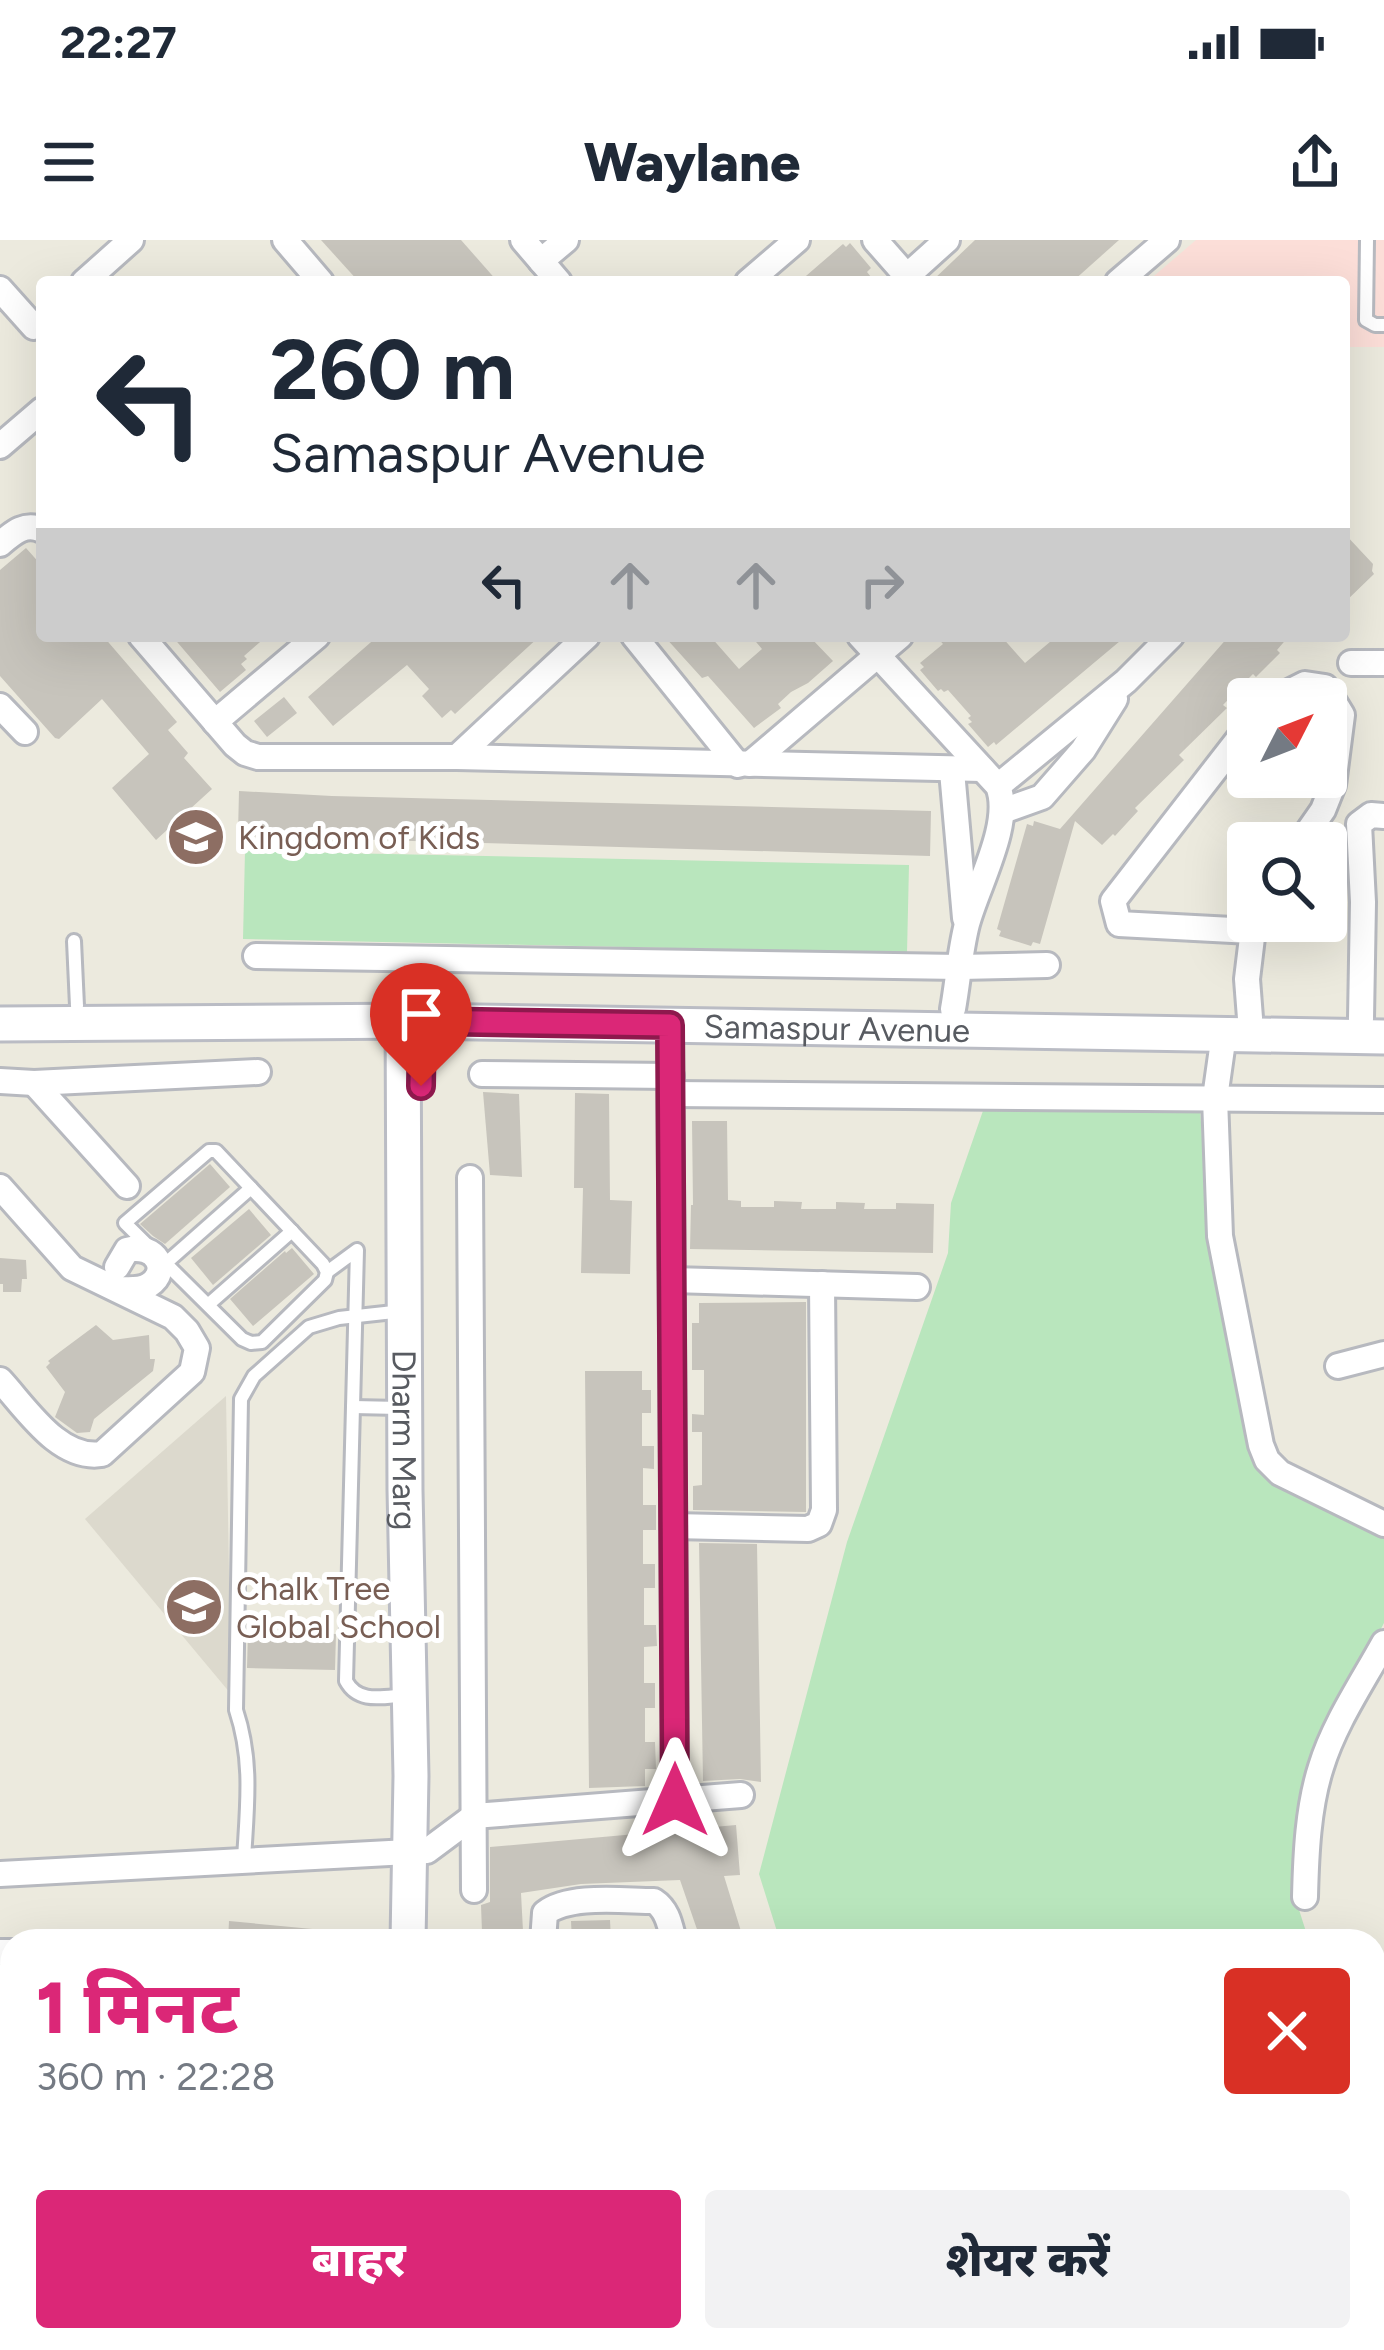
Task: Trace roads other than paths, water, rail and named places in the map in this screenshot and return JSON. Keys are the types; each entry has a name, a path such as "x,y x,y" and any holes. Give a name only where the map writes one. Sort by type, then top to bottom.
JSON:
{"main road":[{"name":"Samaspur Avenue","path":"0,1006 670,1025 1376,1025"},
{"name":"Samaspur Avenue","path":"0,1024 953,1010 1237,1026"},
{"name":"Dharm Marg","path":"412,1015 405,1408 411,1776 423,1929"},
{"name":"Dharm Marg","path":"409,1929 417,1851 412,1015"}],"street":[{"path":"91,276 131,240"},
{"path":"523,240 555,276"},
{"path":"541,261 566,240"},
{"path":"755,276 797,240"},
{"path":"875,240 906,276"},
{"path":"912,276 947,240"},
{"path":"1124,276 1161,242"},
{"path":"295,244 317,276"},
{"path":"0,289 36,325"},
{"path":"0,446 36,415"},
{"path":"0,544 17,530 36,527"},
{"path":"146,642 235,745 258,757 457,757 952,771 994,789 1042,796 1068,770 1126,681"},
{"path":"215,722 310,642"},
{"path":"457,757 581,642"},
{"path":"639,642 744,764"},
{"path":"865,642 994,789"},
{"path":"744,764 893,642"},
{"path":"953,1010 994,789 1126,681 1166,642"},
{"path":"1351,663 1384,663"},
{"path":"0,706 25,731"},
{"path":"1227,755 1113,901 1119,924 1227,926"},
{"path":"952,771 966,927"},
{"path":"1376,1025 1373,902 1359,824 1371,815 1384,816"},
{"path":"1250,942 1237,1026 1215,1098 1220,1236 1267,1460 1305,1487 1384,1524"},
{"path":"256,956 960,967 1047,964"},
{"path":"670,1025 675,1800"},
{"path":"0,1081 258,1072"},
{"path":"482,1074 671,1085 1384,1100"},
{"path":"34,1083 127,1186"},
{"path":"470,1178 474,1890"},
{"path":"0,1187 73,1268 116,1278 173,1317 197,1348 192,1372 102,1454 91,1456 66,1448 0,1380"},
{"path":"672,1280 917,1287"},
{"path":"673,1526 808,1529 818,1524 824,1510 822,1284"},
{"path":"1338,1366 1384,1354"},
{"path":"1305,1897 1319,1772 1384,1642"},
{"path":"0,1874 417,1851 474,1816 741,1795"},
{"path":"544,1929 545,1913 555,1905 655,1901 671,1929"}],"lane":[{"path":"1367,240 1366,320 1384,325"},
{"path":"74,941 76,1006"},
{"path":"215,1150 292,1231 323,1264 326,1280 262,1342 251,1343 125,1223 202,1154 215,1150"},
{"path":"166,1263 251,1189"},
{"path":"209,1304 292,1231"},
{"path":"327,1272 357,1250 346,1682 356,1695 367,1698 409,1694"},
{"path":"244,1859 249,1770 236,1710 241,1399 254,1376 309,1327 404,1310"},
{"path":"353,1407 405,1408"}],"place":[{"name":"Kingdom of Kids","path":"196,837"},
{"name":"Chalk Tree Global School","path":"194,1607"}]}
